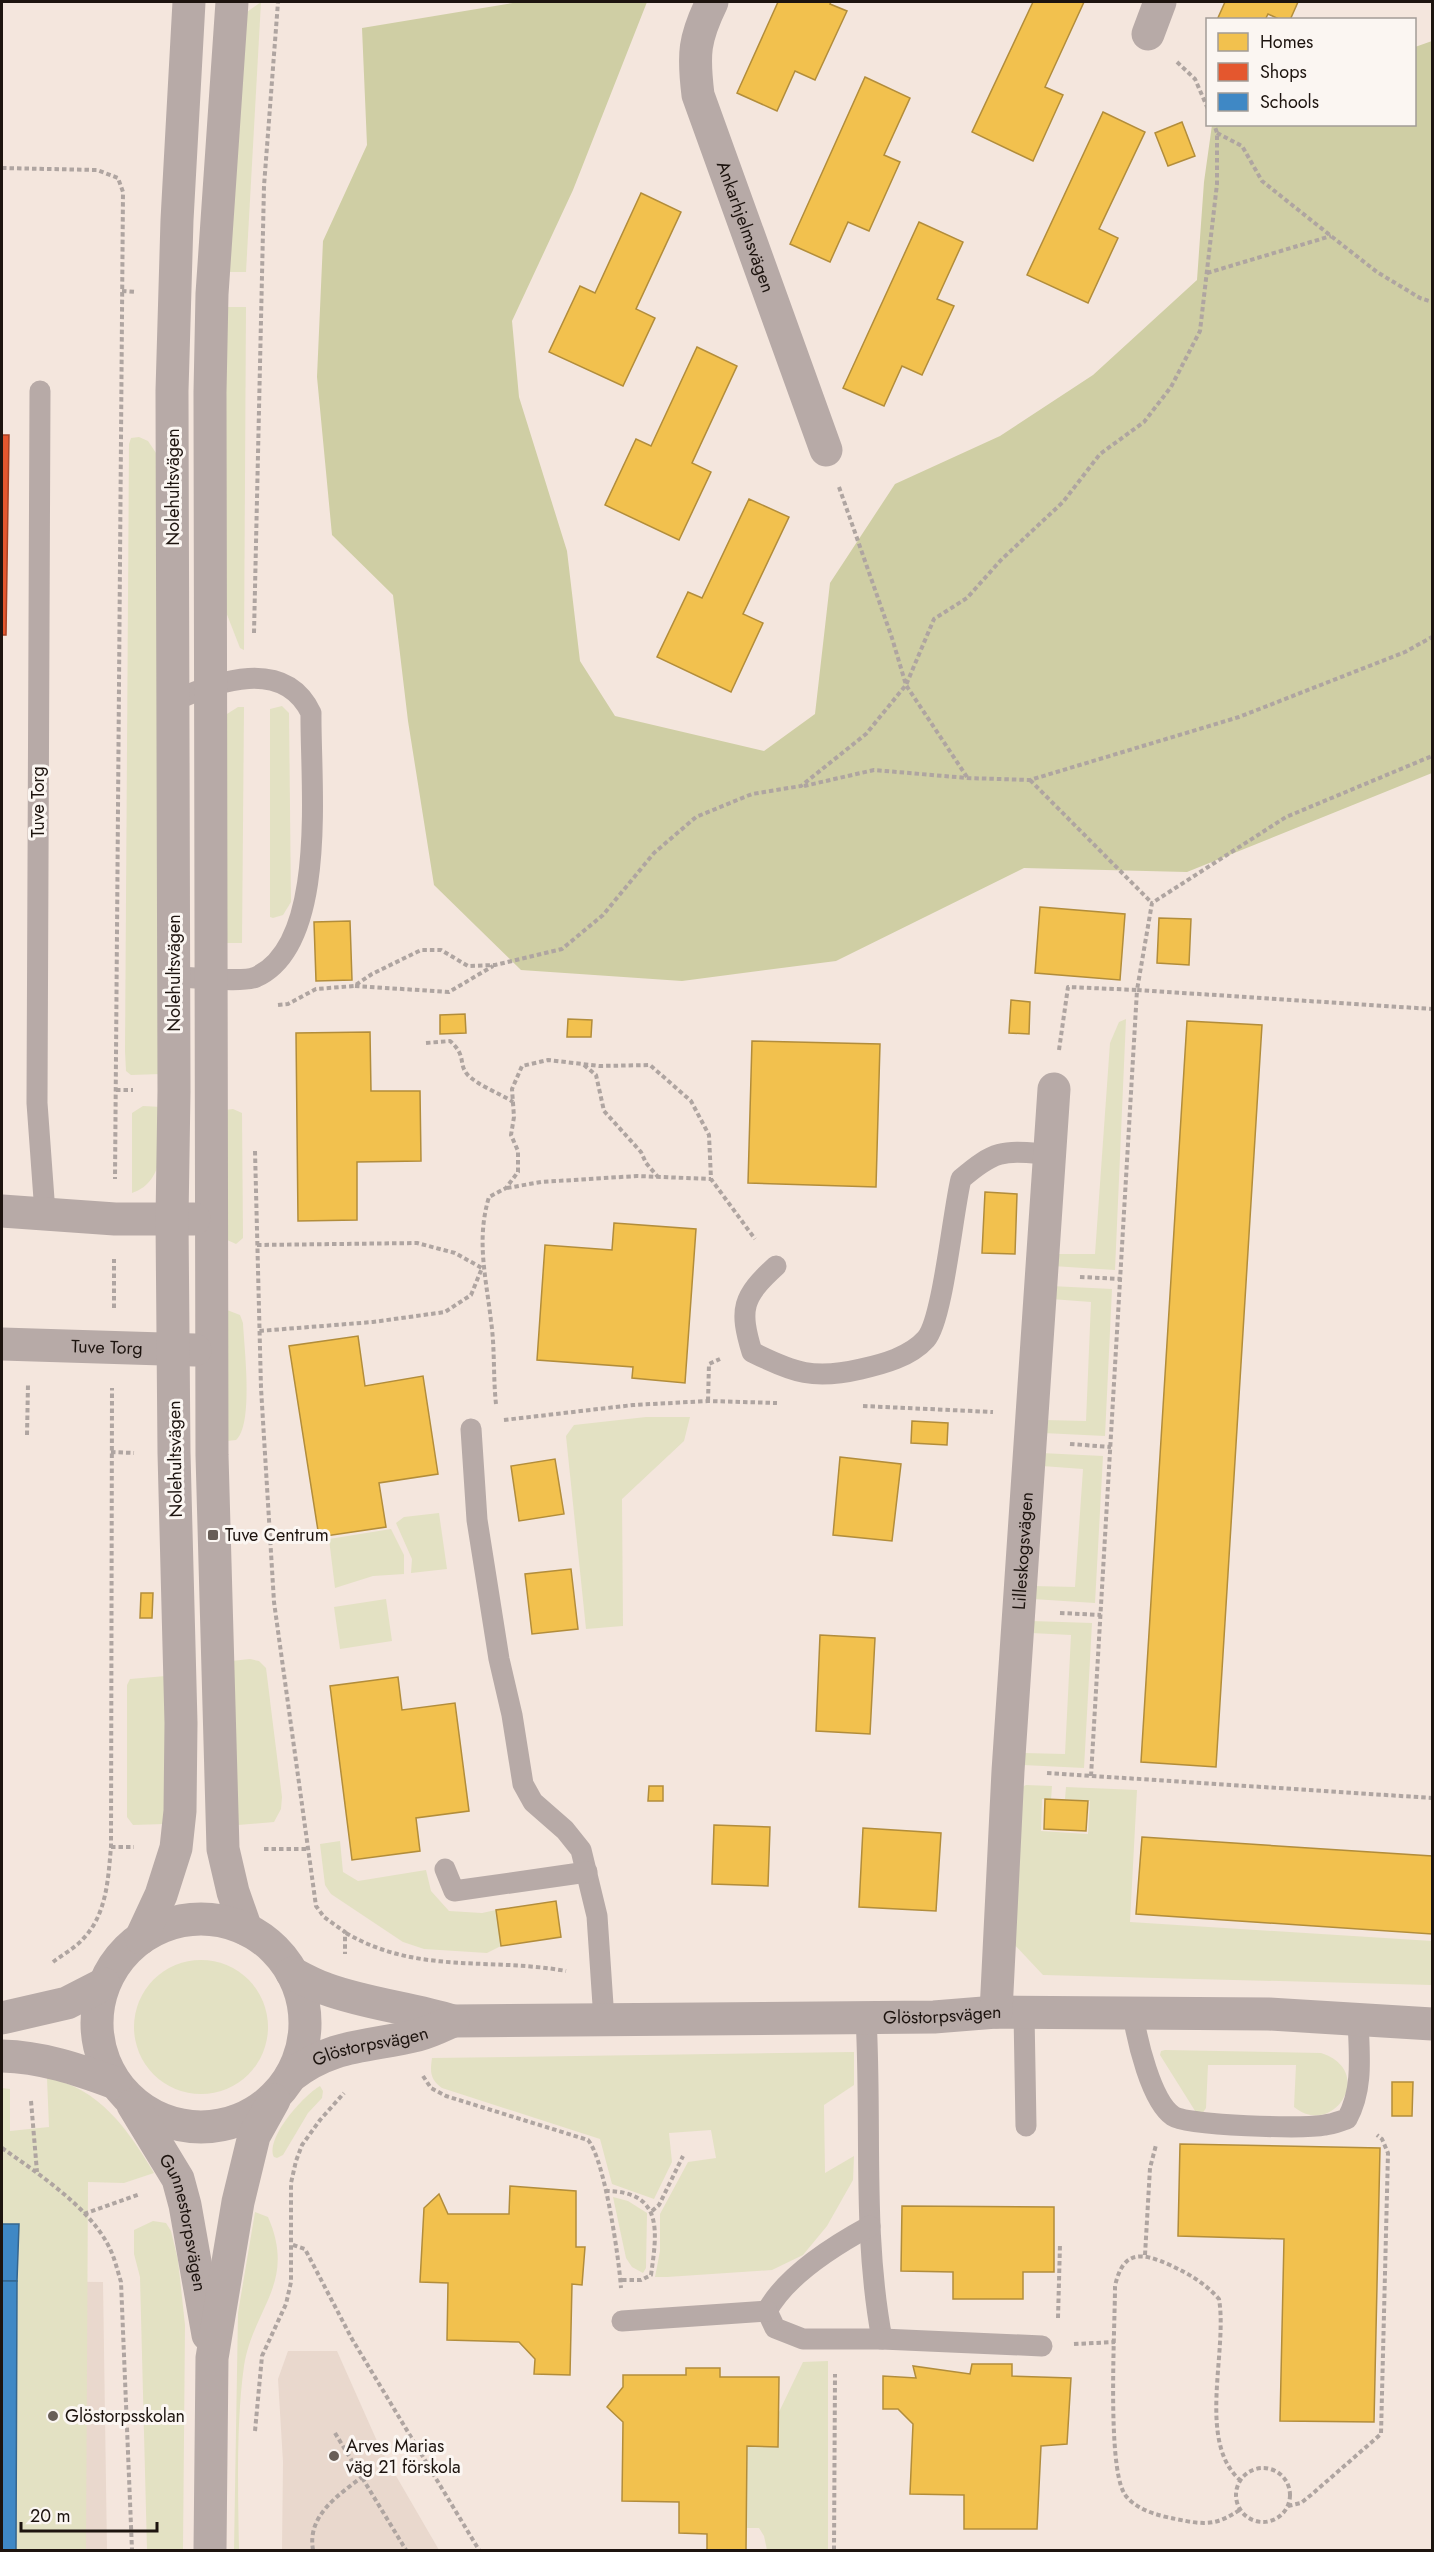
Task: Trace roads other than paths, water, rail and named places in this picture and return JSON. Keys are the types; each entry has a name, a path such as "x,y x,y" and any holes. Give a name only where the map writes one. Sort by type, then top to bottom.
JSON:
{"street":[{"name":"Nolehultsvägen","path":"141,1938 161,1895 173,1857 180,1811 181,1712 172,1220 173,370 177,220 189,2"},
{"name":"Nolehultsvägen","path":"232,2 212,294 210,392 213,1535 223,1849 233,1892 246,1929"},
{"name":"Ankarhjelmsvägen","path":"712,2 700,26 694,56 698,95 826,450"},
{"path":"1148,34 1160,2"},
{"name":"Lilleskogsvägen","path":"1010,2012 1008,1771 1054,1089"},
{"path":"2,1211 115,1219 211,1220"},
{"name":"Tuve Torg","path":"15,1344 212,1351"},
{"name":"Nolehultsvägen","path":"122,2091 105,2065 98,2044 98,2004 104,1984 126,1950 141,1938 168,1925 198,1919 230,1923 246,1929 272,1947 292,1973 303,2004 305,2019 301,2051 284,2085"},
{"name":"Glöstorpsvägen","path":"292,1973 325,1989 414,2009 453,2021 934,2017 1010,2012 1269,2014 1432,2024"},
{"path":"2,2018 66,2003 104,1984"},
{"name":"Glöstorpsvägen","path":"284,2085 311,2060 345,2049 419,2035 453,2021"},
{"path":"15,2056 72,2067 122,2091 146,2112 165,2121 206,2128 238,2121 253,2114 284,2085"},
{"name":"Gunnestorpsvägen","path":"210,2550 212,2358 238,2202 254,2136 284,2085"},
{"name":"Gunnestorpsvägen","path":"122,2091 178,2180 185,2205 212,2358"}],"lane":[{"name":"Tuve Torg","path":"40,391 37,1103 45,1213"},
{"path":"174,701 210,684 253,677 287,684 304,699 311,713 312,863 306,897 287,949 279,962 254,978 174,977"},
{"path":"776,1266 753,1287 743,1320 752,1352 790,1371 836,1375 891,1363 927,1339 938,1313 961,1179 986,1157 1013,1151 1050,1154"},
{"path":"471,1429 477,1520 499,1659 512,1715 523,1784 533,1802 565,1830 581,1850 598,1926 604,2020"},
{"path":"445,1869 454,1891 587,1872"},
{"path":"1010,2012 1026,2126"},
{"path":"1133,2014 1143,2061 1154,2088 1173,2116 1197,2124 1324,2126 1347,2119 1352,2110 1360,2070 1358,2019"},
{"path":"866,2018 869,2073 870,2226 875,2300 882,2339"},
{"path":"767,2311 776,2295 831,2247 870,2226"},
{"path":"622,2320 767,2311"},
{"path":"767,2311 775,2328 803,2339 882,2339 1042,2346"}],"place":[{"name":"Tuve Centrum","path":"213,1535"},
{"name":"Glöstorpsskolan","path":"53,2416"},
{"name":"Arves Marias väg 21 förskola","path":"334,2456"}]}
